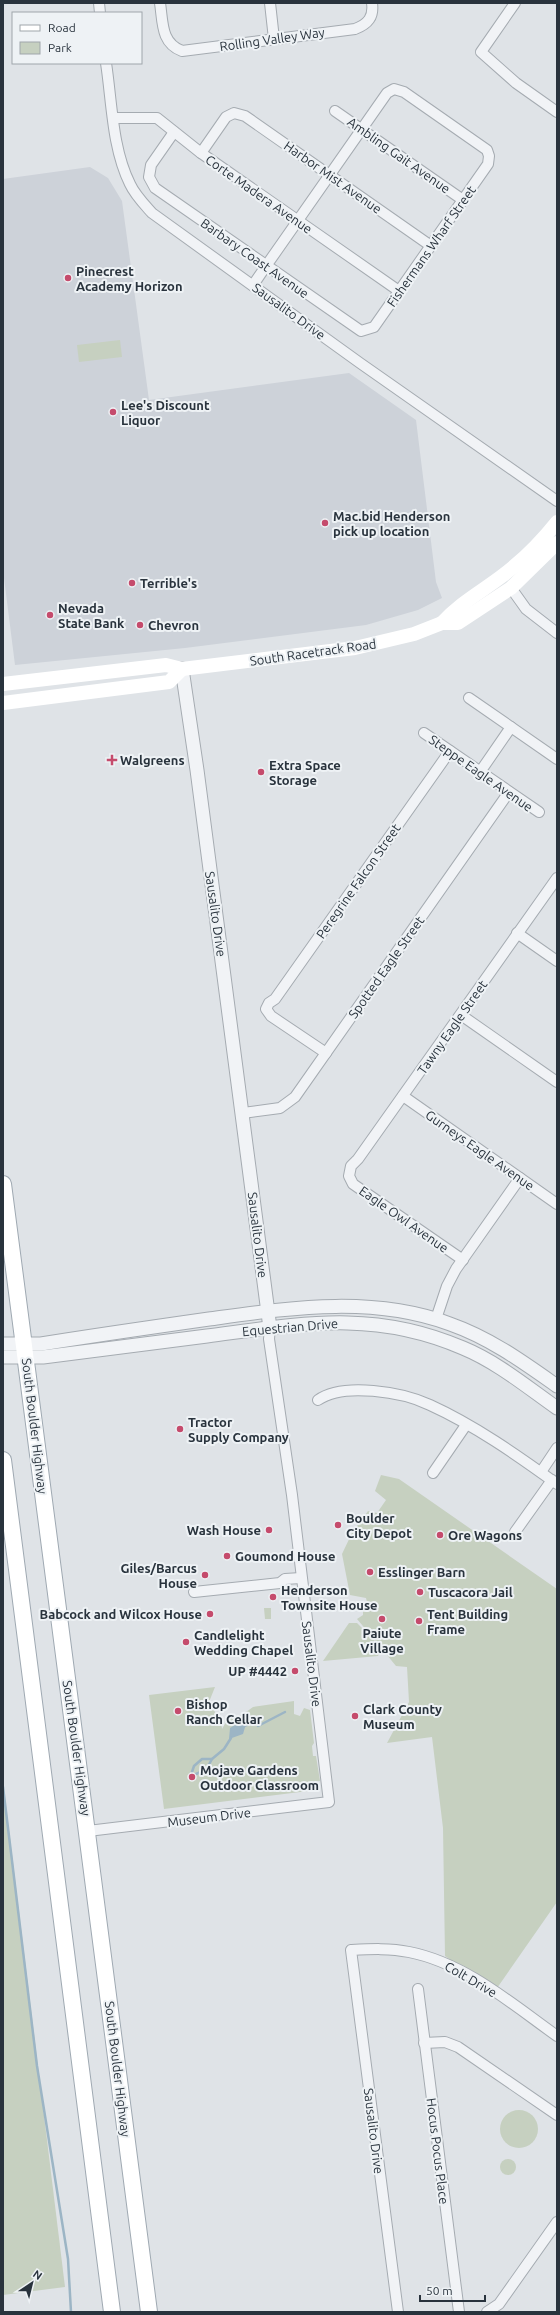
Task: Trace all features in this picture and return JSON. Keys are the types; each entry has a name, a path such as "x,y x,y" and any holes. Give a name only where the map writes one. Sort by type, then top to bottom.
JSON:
{"main road":[{"name":"South Racetrack Road","path":"442,623 455,607 484,590 520,562 557,522"},
{"name":"South Racetrack Road","path":"3,684 166,664 182,669 355,648 414,634 442,623 458,623 511,588 557,543"},
{"path":"3,703 169,682 182,669"},
{"name":"South Boulder Highway","path":"3,1184 149,2312"},
{"path":"3,1460 112,2312"}],"street":[{"name":"Rolling Valley Way","path":"160,3 164,34 172,47 182,51 363,26 370,20 374,12 372,3"},
{"path":"270,3 274,39"},
{"path":"515,3 481,52 516,83 557,112"},
{"name":"Sausalito Drive","path":"106,64 123,168 130,185 141,200 163,222 557,502"},
{"name":"Fishermans Wharf Street","path":"362,129 387,93 394,89 404,92 487,150 489,156 488,164 431,246 374,327 366,331"},
{"name":"Ambling Gait Avenue","path":"335,111 463,200"},
{"name":"Harbor Mist Avenue","path":"201,153 226,117 234,113 244,116 431,246"},
{"name":"Corte Madera Avenue","path":"114,118 152,117 201,153 399,291"},
{"path":"253,285 362,129"},
{"name":"Barbary Coast Avenue","path":"174,132 151,165 149,177 155,188 361,331 366,331"},
{"path":"511,588 526,609 557,633"},
{"name":"Sausalito Drive","path":"182,669 243,1113 270,1328 269,1339 291,1488 329,1802"},
{"path":"470,698 557,759"},
{"path":"480,772 511,727"},
{"name":"Steppe Eagle Avenue","path":"424,733 539,812"},
{"name":"Peregrine Falcon Street","path":"326,1053 271,1016 266,1009 269,1003 275,999 450,751"},
{"name":"Spotted Eagle Street","path":"243,1113 271,1110 288,1103 326,1053 509,792"},
{"name":"Tawny Eagle Street","path":"349,1176 351,1166 358,1159 461,1015 557,878"},
{"path":"517,933 557,961"},
{"path":"461,1015 557,1082"},
{"name":"Gurneys Eagle Avenue","path":"403,1096 557,1204"},
{"name":"Eagle Owl Avenue","path":"349,1176 353,1184 463,1260"},
{"path":"436,1319 447,1286 463,1260 520,1178"},
{"name":"Equestrian Drive","path":"3,1357 41,1344 305,1307 361,1305 387,1308 436,1319 468,1330 490,1342 557,1386"},
{"name":"Equestrian Drive","path":"3,1344 25,1350 42,1357 270,1328 329,1322 359,1322 420,1333 464,1348 557,1408"},
{"path":"318,1400 327,1393 345,1390 381,1392 429,1404 466,1425 541,1472 554,1482 515,1532"},
{"path":"433,1473 466,1425"},
{"path":"541,1472 557,1448"},
{"path":"194,1592 280,1583 285,1579 302,1581"},
{"name":"Museum Drive","path":"88,1832 329,1802"},
{"name":"Colt Drive","path":"351,1950 392,1949 410,1952 444,1963 492,1991 557,2036"},
{"name":"Sausalito Drive","path":"351,1950 398,2312"},
{"name":"Hocus Pocus Place","path":"418,1989 459,2312"},
{"path":"424,2043 445,2042 458,2047 556,2113"},
{"path":"487,2312 499,2304 557,2222"}],"shaded area":[{"path":"90,167 108,178 122,201 149,400 349,373 416,420 436,582 442,598 418,610 366,625 185,648 15,665 3,570 3,179"}],"green space":[{"path":"120,340 122,357 79,362 77,345"},
{"path":"381,1475 399,1479 557,1589 557,1902 495,1991 445,1956 443,1828 432,1737 387,1743 409,1702 407,1667 396,1666 382,1649 378,1656 323,1661 349,1623 357,1623 379,1645 357,1619 363,1615 363,1607 367,1602 366,1598 350,1595 342,1554 352,1533 368,1511 377,1513 386,1500 375,1491"},
{"path":"264,1608 271,1608 271,1619 265,1619"},
{"path":"215,1687 209,1702 221,1722 222,1729 229,1717 242,1715 253,1707 294,1701 294,1714 300,1716 304,1708 310,1710 314,1743 312,1746 313,1756 316,1756 320,1781 308,1782 308,1791 164,1809 149,1695"},
{"path":"3,1781 65,2287 3,2295"},
{"path":"515,2110 523,2110 530,2113 535,2118 538,2129 535,2140 530,2145 523,2148 515,2148 508,2145 503,2140 500,2133 500,2125 503,2118 508,2113"},
{"path":"508,2159 515,2164 516,2167 511,2174 508,2175 501,2170 500,2167 505,2160"}],"water":[{"path":"240,1722 246,1724 243,1734 229,1739 230,1728"}],"waterway":[{"path":"258,1726 285,1712"},
{"path":"244,1726 249,1724"},
{"path":"196,1774 206,1770 212,1759 224,1749 231,1738"},
{"path":"192,1772 194,1766 202,1759 212,1759"},
{"path":"3,1787 37,2066 68,2259 71,2312"}],"place":[{"name":"Pinecrest Academy Horizon","path":"68,278"},
{"name":"Lee's Discount Liquor","path":"113,412"},
{"name":"Mac.bid Henderson pick up location","path":"325,523"},
{"name":"Terrible's","path":"132,583"},
{"name":"Nevada State Bank","path":"50,615"},
{"name":"Chevron","path":"140,625"},
{"name":"Walgreens","path":"112,760"},
{"name":"Extra Space Storage","path":"261,772"},
{"name":"Tractor Supply Company","path":"180,1429"},
{"name":"Boulder City Depot","path":"338,1525"},
{"name":"Wash House","path":"269,1530"},
{"name":"Ore Wagons","path":"440,1535"},
{"name":"Goumond House","path":"227,1556"},
{"name":"Esslinger Barn","path":"370,1572"},
{"name":"Giles/Barcus House","path":"205,1575"},
{"name":"Tuscacora Jail","path":"420,1592"},
{"name":"Henderson Townsite House","path":"273,1597"},
{"name":"Babcock and Wilcox House","path":"210,1614"},
{"name":"Paiute Village","path":"382,1619"},
{"name":"Tent Building Frame","path":"419,1621"},
{"name":"Candlelight Wedding Chapel","path":"186,1642"},
{"name":"UP #4442","path":"295,1671"},
{"name":"Bishop Ranch Cellar","path":"178,1711"},
{"name":"Clark County Museum","path":"355,1716"},
{"name":"Mojave Gardens Outdoor Classroom","path":"192,1777"}]}
